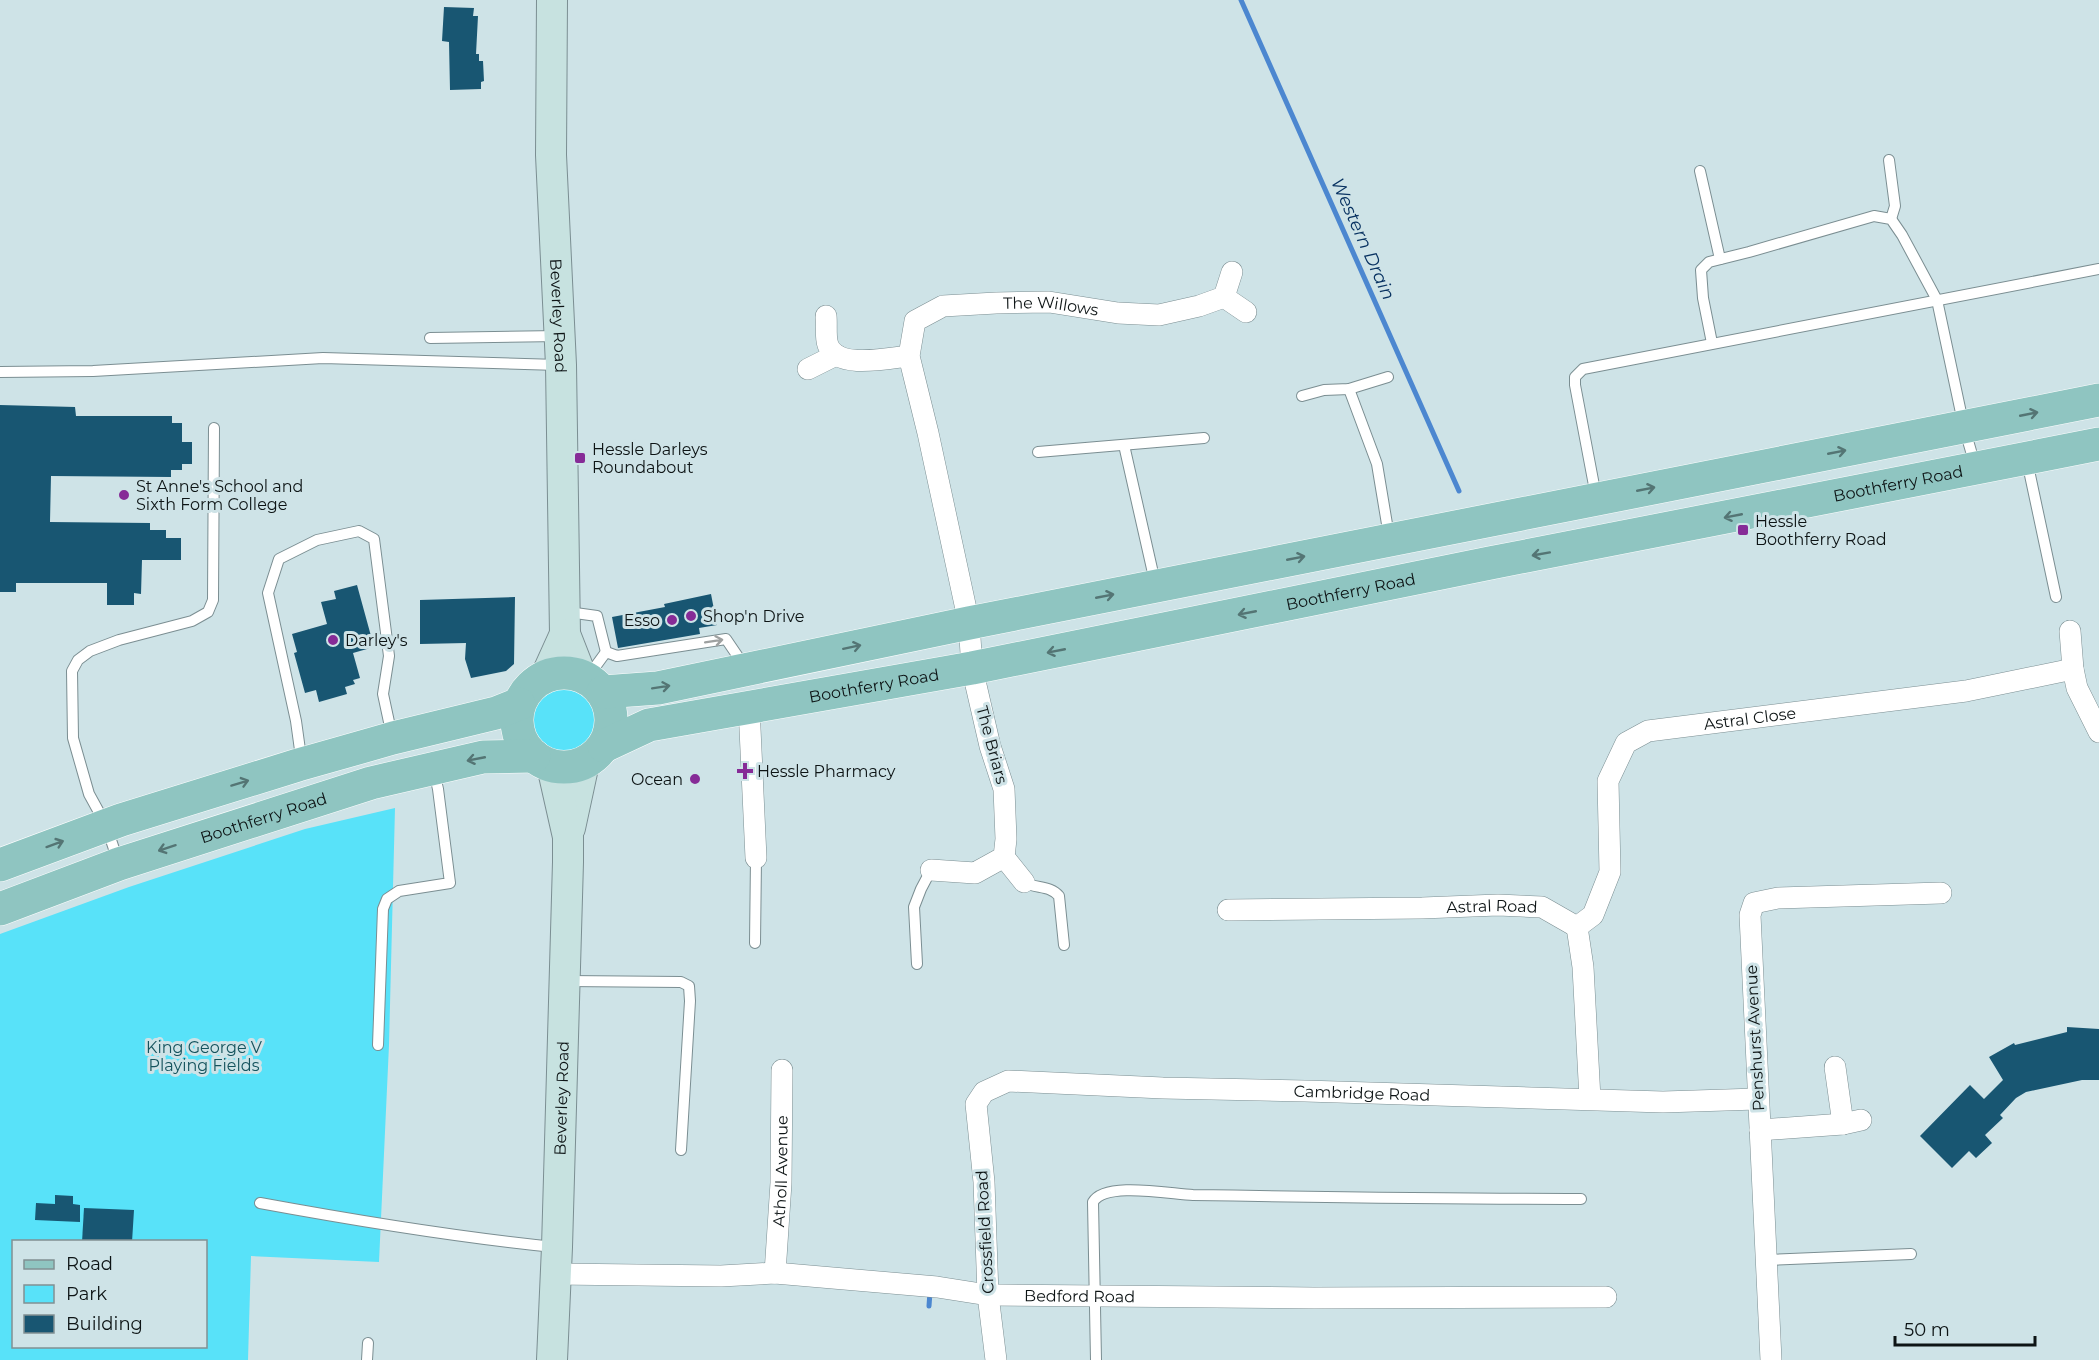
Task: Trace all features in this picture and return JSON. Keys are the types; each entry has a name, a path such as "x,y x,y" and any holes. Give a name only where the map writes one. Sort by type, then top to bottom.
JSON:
{"main road":[{"name":"Beverley Road","path":"546,676 565,623 560,350 551,155 552,0"},
{"path":"590,682 610,704 612,719 610,733 568,758 524,746 518,733 519,704 535,683 546,676 558,673 590,682 658,688 969,623 2099,400"},
{"name":"Boothferry Road","path":"0,909 119,864 371,783 483,757 568,758 649,725 972,668 2099,444"},
{"name":"Beverley Road","path":"565,623 590,682"},
{"path":"0,865 106,825 298,765 393,738 496,713 519,704"},
{"name":"Beverley Road","path":"552,1360 566,981 568,758"}],"street":[{"path":"1232,272 1224,297 1246,312"},
{"name":"The Willows","path":"969,623 909,356 915,321 942,306 996,303 1049,302 1118,314 1159,315 1224,297"},
{"path":"826,316 828,346 836,355 848,361 909,356"},
{"path":"808,369 836,355"},
{"name":"The Briars","path":"969,623 972,668 990,746 1004,789 1006,839 1004,857"},
{"path":"2070,631 2077,688 2099,732"},
{"name":"Astral Close","path":"1577,927 1593,915 1610,872 1608,781 1626,742 1648,731 1966,691 2073,669"},
{"path":"749,707 756,858"},
{"path":"931,870 975,873 1004,857 1024,882"},
{"name":"Penshurst Avenue","path":"1771,1360 1750,915 1754,903 1778,898 1941,893"},
{"name":"Astral Road","path":"1228,910 1498,905 1542,907 1577,927"},
{"path":"1577,927 1583,967 1590,1099"},
{"path":"1760,1130 1852,1122 1835,1067"},
{"name":"Atholl Avenue","path":"776,1273 781,1183 782,1070"},
{"name":"Cambridge Road","path":"976,1104 984,1092 1008,1081 1163,1088 1664,1102 1757,1099"},
{"name":"Crossfield Road","path":"976,1104 984,1182 988,1295 996,1360"},
{"name":"Bedford Road","path":"557,1260 721,1276 776,1273 937,1287 988,1295 1606,1297"}],"lane":[{"path":"1889,160 1895,206 1891,219"},
{"path":"1700,171 1720,259"},
{"path":"1712,344 1703,298 1701,270 1709,262 1874,216 1891,219 1937,300 1964,427 1976,468"},
{"path":"1596,499 1575,385 1575,377 1583,369 2099,269"},
{"path":"430,338 560,350"},
{"path":"0,372 93,371 322,358 560,350"},
{"path":"1302,396 1324,390 1349,389 1388,377"},
{"path":"1349,389 1377,464 1390,540"},
{"path":"119,864 106,825 89,794 74,738 71,705 72,671 78,660 90,651 120,640 192,621 208,612 213,600 214,428"},
{"path":"1038,452 1204,438"},
{"path":"1124,445 1156,586"},
{"path":"2026,458 2056,597"},
{"path":"298,765 300,750 296,721 268,593 279,559 316,540 359,531 374,539 389,656 383,694 393,738"},
{"path":"565,623 597,616 606,652 590,682"},
{"path":"606,652 617,657 726,639 747,669"},
{"path":"378,1045 383,909 387,899 399,891 450,883 438,789 433,769"},
{"path":"755,943 756,858"},
{"path":"917,964 914,907 931,870"},
{"path":"1024,882 1031,886 1055,891 1059,896 1064,945"},
{"path":"566,981 681,982 689,986 681,1150"},
{"path":"1096,1360 1093,1202 1104,1192 1118,1190 1197,1195 1581,1199"},
{"path":"260,1203 478,1239 557,1260"},
{"path":"1766,1260 1911,1254"},
{"path":"367,1360 368,1343"}],"green space":[{"path":"564,687 577,690 588,697 595,708 598,721 595,734 588,745 577,752 564,755 551,752 540,745 533,734 530,721 533,708 540,697 551,690"},
{"name":"King George V Playing Fields","path":"395,808 389,1045 379,1262 251,1256 248,1360 0,1360 0,934 129,887 305,829"}],"building":[{"path":"444,7 474,8 473,16 478,16 476,54 479,54 479,61 483,61 484,81 481,82 481,89 450,90 449,42 442,41"},
{"path":"0,405 75,407 76,416 172,416 172,423 182,423 182,442 192,442 192,464 182,464 182,470 171,470 171,477 51,476 50,522 150,523 150,530 166,530 166,538 181,538 181,560 142,560 141,594 134,593 134,605 107,605 107,583 16,583 16,592 0,592"},
{"name":"Darley's","path":"357,585 374,647 353,653 360,678 353,680 355,684 345,687 347,694 319,702 316,690 305,693 294,653 297,652 292,634 327,624 321,602 336,599 334,591"},
{"path":"711,594 717,625 699,628 700,634 618,648 612,617 665,607 664,604"},
{"path":"515,597 514,664 506,671 471,678 465,659 466,643 420,644 420,600"},
{"path":"2067,1027 2099,1029 2099,1080 2082,1080 2026,1092 2016,1098 2000,1115 2003,1118 1985,1135 1992,1143 1976,1158 1969,1151 1952,1168 1920,1136 1970,1085 1984,1099 2003,1080 1989,1057 2014,1043 2015,1045 2067,1032"},
{"path":"55,1195 73,1196 73,1204 80,1205 80,1222 35,1220 36,1203 55,1204"},
{"path":"84,1208 134,1210 132,1240 82,1240"}],"waterway":[{"name":"Western Drain","path":"1241,0 1459,491"},
{"path":"929,1306 930,1292"}],"place":[{"name":"Hessle Darleys Roundabout","path":"580,458"},
{"name":"St Anne's School and Sixth Form College","path":"124,495"},
{"name":"Hessle Boothferry Road","path":"1743,530"},
{"name":"Shop'n Drive","path":"691,616"},
{"name":"Esso","path":"672,620"},
{"name":"Darley's","path":"333,640"},
{"name":"Hessle Pharmacy","path":"745,771"},
{"name":"Ocean","path":"695,779"}]}
